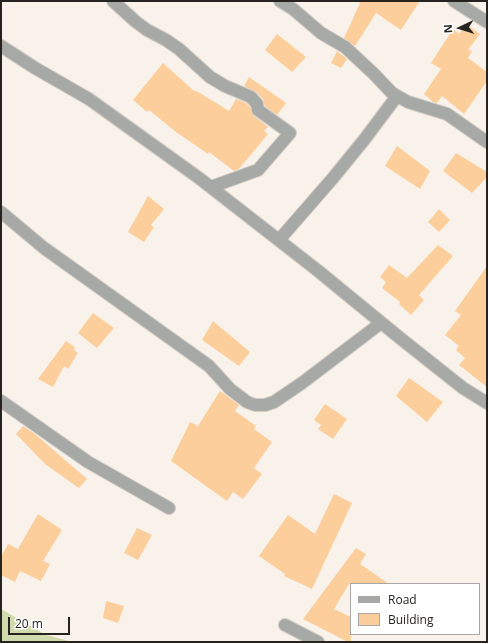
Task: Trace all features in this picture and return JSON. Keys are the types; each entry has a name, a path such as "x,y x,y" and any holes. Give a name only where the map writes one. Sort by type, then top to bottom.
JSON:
{"street":[{"path":"113,1 135,21 147,30 166,40 210,77 251,97 257,104 258,110 290,133 258,170 211,187"},
{"path":"280,1 321,33 344,47 374,74 392,93 408,102 447,114 487,142"},
{"path":"454,1 487,22"},
{"path":"1,46 35,68 89,99 211,187 463,388 487,403"},
{"path":"279,240 337,172 397,96"},
{"path":"1,212 44,248 209,366 230,389 247,402 255,405 265,405 274,402 302,383 381,323"},
{"path":"1,401 88,462 169,508"},
{"path":"284,625 318,642"}],"green space":[{"path":"1,609 46,635 73,642 1,642"}],"building":[{"path":"358,1 420,1 401,30 376,13 355,46 344,38 360,3"},
{"path":"466,24 480,34 468,50 472,51 468,58 487,72 487,81 464,114 442,96 437,103 433,102 424,94 441,69 431,63 453,29 459,34"},
{"path":"277,34 306,57 292,72 265,50"},
{"path":"337,51 347,59 341,68 331,63"},
{"path":"163,63 193,90 229,111 236,99 246,103 250,107 254,116 268,127 264,131 268,134 239,169 234,171 209,152 208,154 176,132 149,110 147,112 133,100"},
{"path":"249,77 286,103 277,115 265,106 263,99 256,92 244,86"},
{"path":"397,146 430,171 420,189 385,166"},
{"path":"456,153 487,172 487,177 472,193 443,171"},
{"path":"148,196 164,209 151,225 154,227 144,242 128,232"},
{"path":"439,209 450,220 439,232 428,222"},
{"path":"438,245 453,256 419,295 424,300 411,315 399,304 400,302 382,288 386,282 380,277 389,265 407,278"},
{"path":"487,266 487,387 459,365 465,358 456,350 459,346 445,335 461,315 455,311"},
{"path":"93,313 114,328 97,348 78,333"},
{"path":"213,321 250,352 239,366 202,340"},
{"path":"66,341 75,347 74,350 78,353 68,369 64,366 53,387 38,379"},
{"path":"409,378 443,402 427,422 396,396"},
{"path":"220,391 239,405 235,411 256,426 254,429 272,442 254,468 262,474 243,499 233,492 227,501 171,461 190,422 198,426"},
{"path":"325,404 347,419 333,439 318,429 321,425 314,420"},
{"path":"23,426 35,434 87,479 79,488 45,464 16,434"},
{"path":"334,494 352,503 312,589 284,576 285,574 259,556 288,515 315,534"},
{"path":"38,514 62,530 43,561 50,564 41,581 20,571 15,582 1,575 1,557 8,544 18,549"},
{"path":"137,528 152,535 138,560 124,553"},
{"path":"356,548 366,554 360,564 388,583 349,584 334,609 350,617 351,642 348,642 303,619"},
{"path":"106,601 124,606 118,623 103,618"}]}
